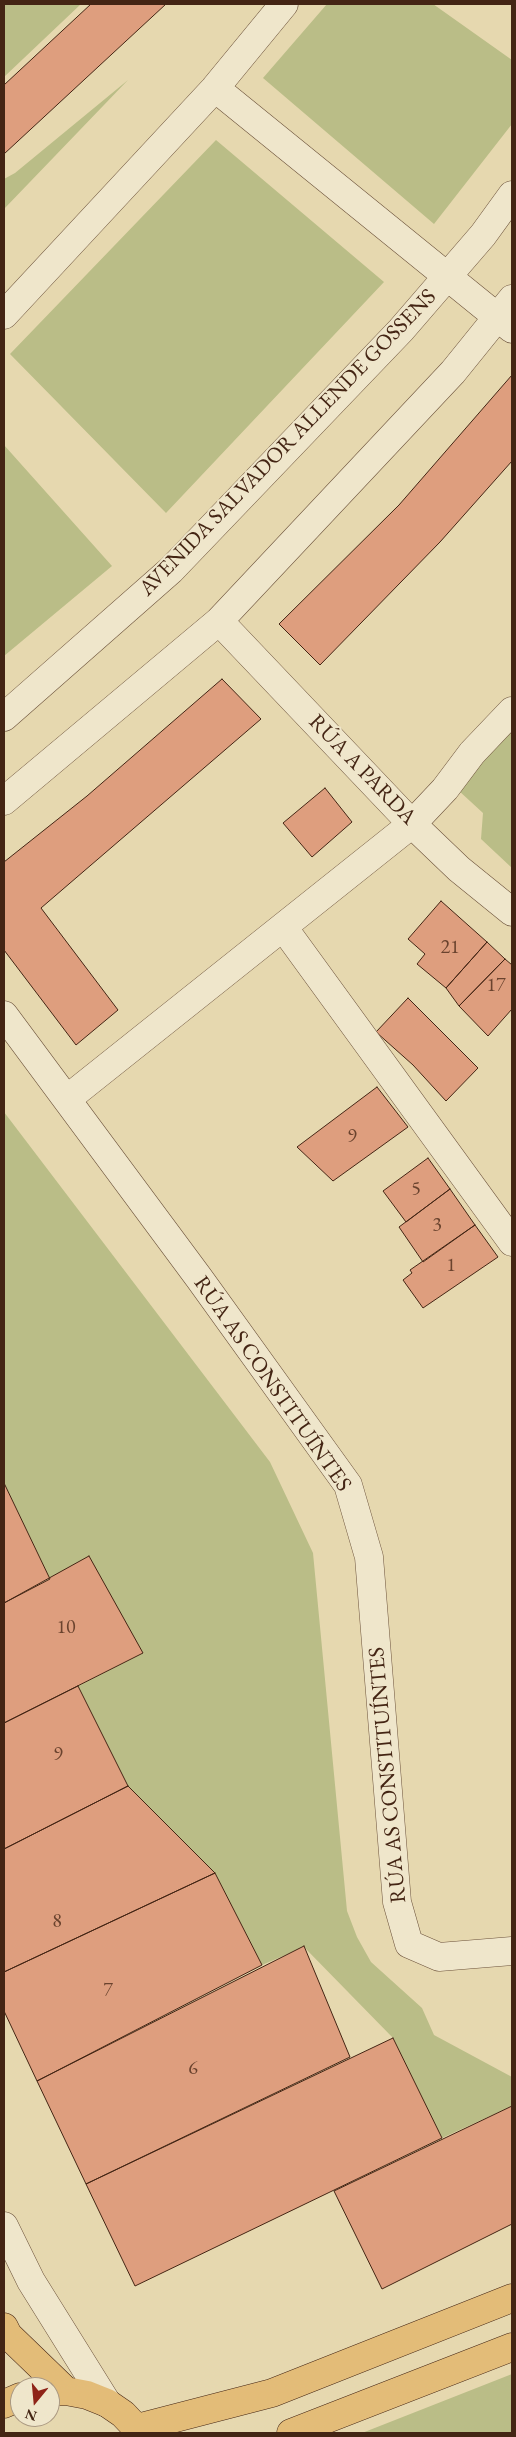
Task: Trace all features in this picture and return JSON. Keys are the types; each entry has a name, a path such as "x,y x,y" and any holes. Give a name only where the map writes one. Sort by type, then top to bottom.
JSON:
{"highway":[{"path":"60,2391 87,2395 107,2403 123,2414 139,2431 272,2393 512,2298"},
{"path":"4,2327 8,2335 46,2377"},
{"path":"291,2433 512,2347"}],"street":[{"path":"4,315 215,88 284,4"},
{"path":"4,801 219,620 508,316 446,277 215,88"},
{"name":"AVENIDA SALVADOR ALLENDE GOSSENS","path":"4,717 172,570 401,330 483,235 512,195"},
{"name":"RÚA A PARDA","path":"219,620 412,824 459,869 512,912"},
{"path":"68,1100 412,824 445,789 472,753 512,711"},
{"path":"283,927 512,1242"},
{"name":"RÚA AS CONSTITUÍNTES","path":"4,1015 199,1278 348,1485 370,1557 397,1902 409,1944 439,1957 512,1951"},
{"path":"4,2226 31,2281 107,2403"}],"green space":[{"path":"4,4 81,4 4,77"},
{"path":"327,4 433,4 512,60 512,124 434,224 263,78"},
{"path":"128,80 4,209 4,179 15,173"},
{"path":"216,140 384,282 166,513 10,354"},
{"path":"4,445 112,566 4,656"},
{"path":"512,728 512,868 481,839 483,813 458,790"},
{"path":"4,1112 270,1462 313,1553 347,1911 357,1937 371,1962 422,2008 434,2035 512,2077 512,2106 442,2138 393,2038 304,1947 262,1965 215,1873 128,1786 78,1686 143,1653 50,1579 4,1483"},
{"path":"512,2374 512,2433 362,2433"}],"building":[{"path":"91,4 166,4 4,154 4,85"},
{"path":"512,375 512,461 440,542 320,665 279,624 399,505"},
{"path":"222,679 261,719 41,908 118,1010 76,1045 4,950 4,862 87,796"},
{"path":"325,788 352,822 312,857 283,823"},
{"path":"441,901 487,942 446,988 417,964 425,954 408,939"},
{"path":"487,942 505,959 459,1006 446,988"},
{"path":"505,959 512,965 512,1009 488,1036 459,1006"},
{"path":"408,998 478,1068 446,1101 413,1065 376,1032"},
{"path":"377,1087 408,1127 333,1181 297,1147"},
{"path":"428,1158 450,1189 406,1222 383,1191"},
{"path":"450,1189 475,1225 423,1262 399,1227"},
{"path":"475,1225 498,1257 423,1308 403,1280 412,1273 410,1270"},
{"path":"4,1483 50,1579 4,1603"},
{"path":"89,1556 143,1653 4,1723 4,1603"},
{"path":"78,1686 128,1786 4,1849 4,1723"},
{"path":"128,1786 215,1873 4,1972 4,1849"},
{"path":"215,1873 262,1965 37,2081 4,2011 4,1972"},
{"path":"304,1946 350,2057 86,2184 37,2081"},
{"path":"393,2038 442,2138 135,2286 86,2184"},
{"path":"512,2106 512,2224 382,2289 334,2191"}]}
